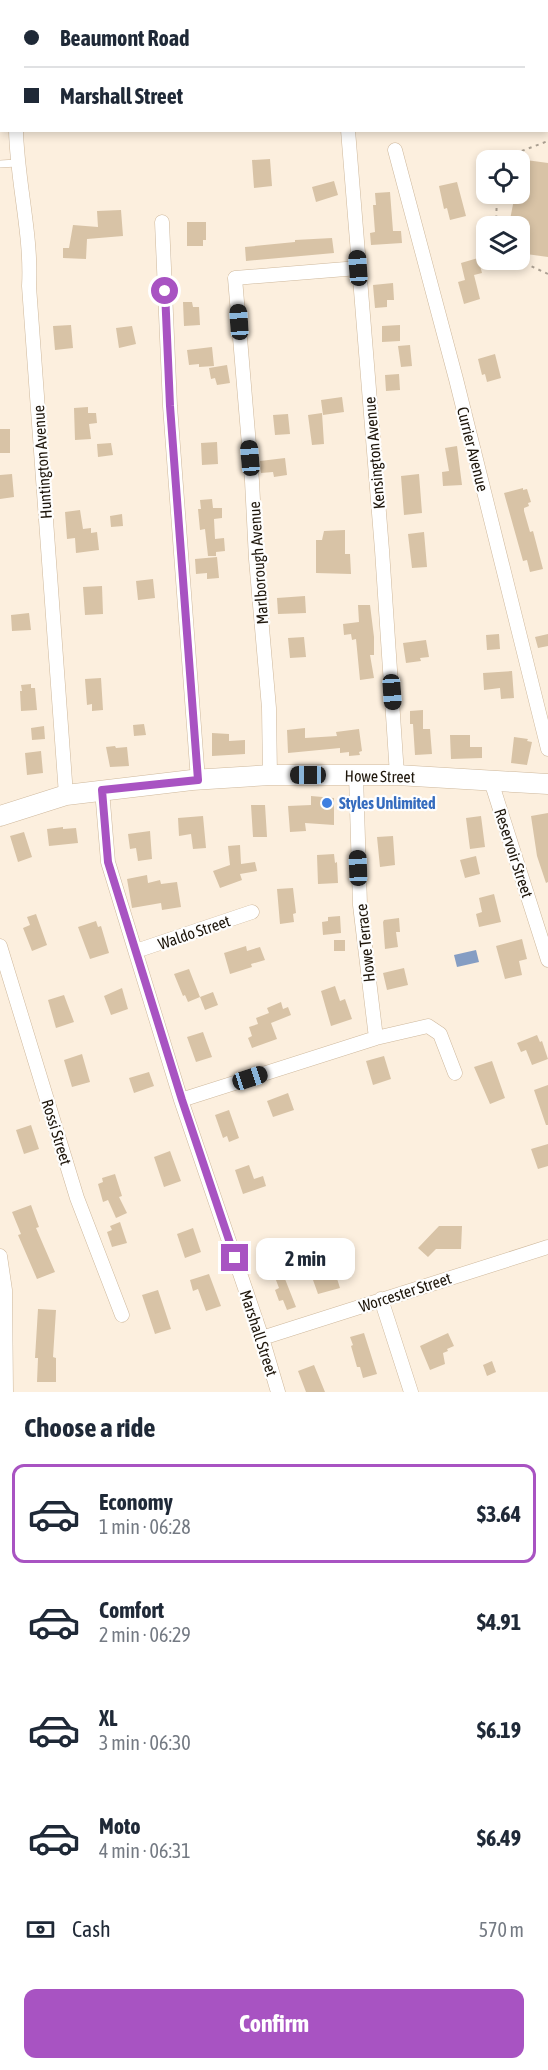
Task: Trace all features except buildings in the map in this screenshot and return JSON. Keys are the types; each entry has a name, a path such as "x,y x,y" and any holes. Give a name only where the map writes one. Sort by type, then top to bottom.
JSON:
{"main road":[{"name":"Howe Street","path":"0,816 66,795 198,780 270,775 398,775 548,784"}],"street":[{"name":"Huntington Avenue","path":"16,132 17,163 30,268 29,286 66,795"},
{"name":"Kensington Avenue","path":"348,132 398,775"},
{"name":"Currier Avenue","path":"394,150 456,379 548,749"},
{"path":"162,222 170,406 198,780"},
{"name":"Marlborough Avenue","path":"270,775 269,708 235,278 358,268"},
{"name":"Howe Terrace","path":"356,775 360,905 376,1038"},
{"name":"Reservoir Street","path":"491,781 548,960"},
{"name":"Marshall Street","path":"102,790 108,862 182,1100 278,1392"},
{"name":"Waldo Street","path":"136,951 252,912"},
{"name":"Rossi Street","path":"0,946 77,1198 122,1315"},
{"path":"182,1100 376,1038 428,1026 440,1034 455,1072"},
{"name":"Worcester Street","path":"262,1338 548,1247"},
{"path":"0,1256 5,1290 6,1392"},
{"path":"381,1299 411,1392"}],"lane":[{"path":"0,164 17,163"}],"path":[{"path":"524,150 548,141"},
{"path":"530,266 548,274"}],"water":[{"path":"476,950 479,962 457,967 454,955"}],"place":[{"name":"Styles Unlimited","path":"327,803"}],"route":[{"path":"165,291 170,406 198,780 102,790 108,862 182,1100 235,1258"}]}
